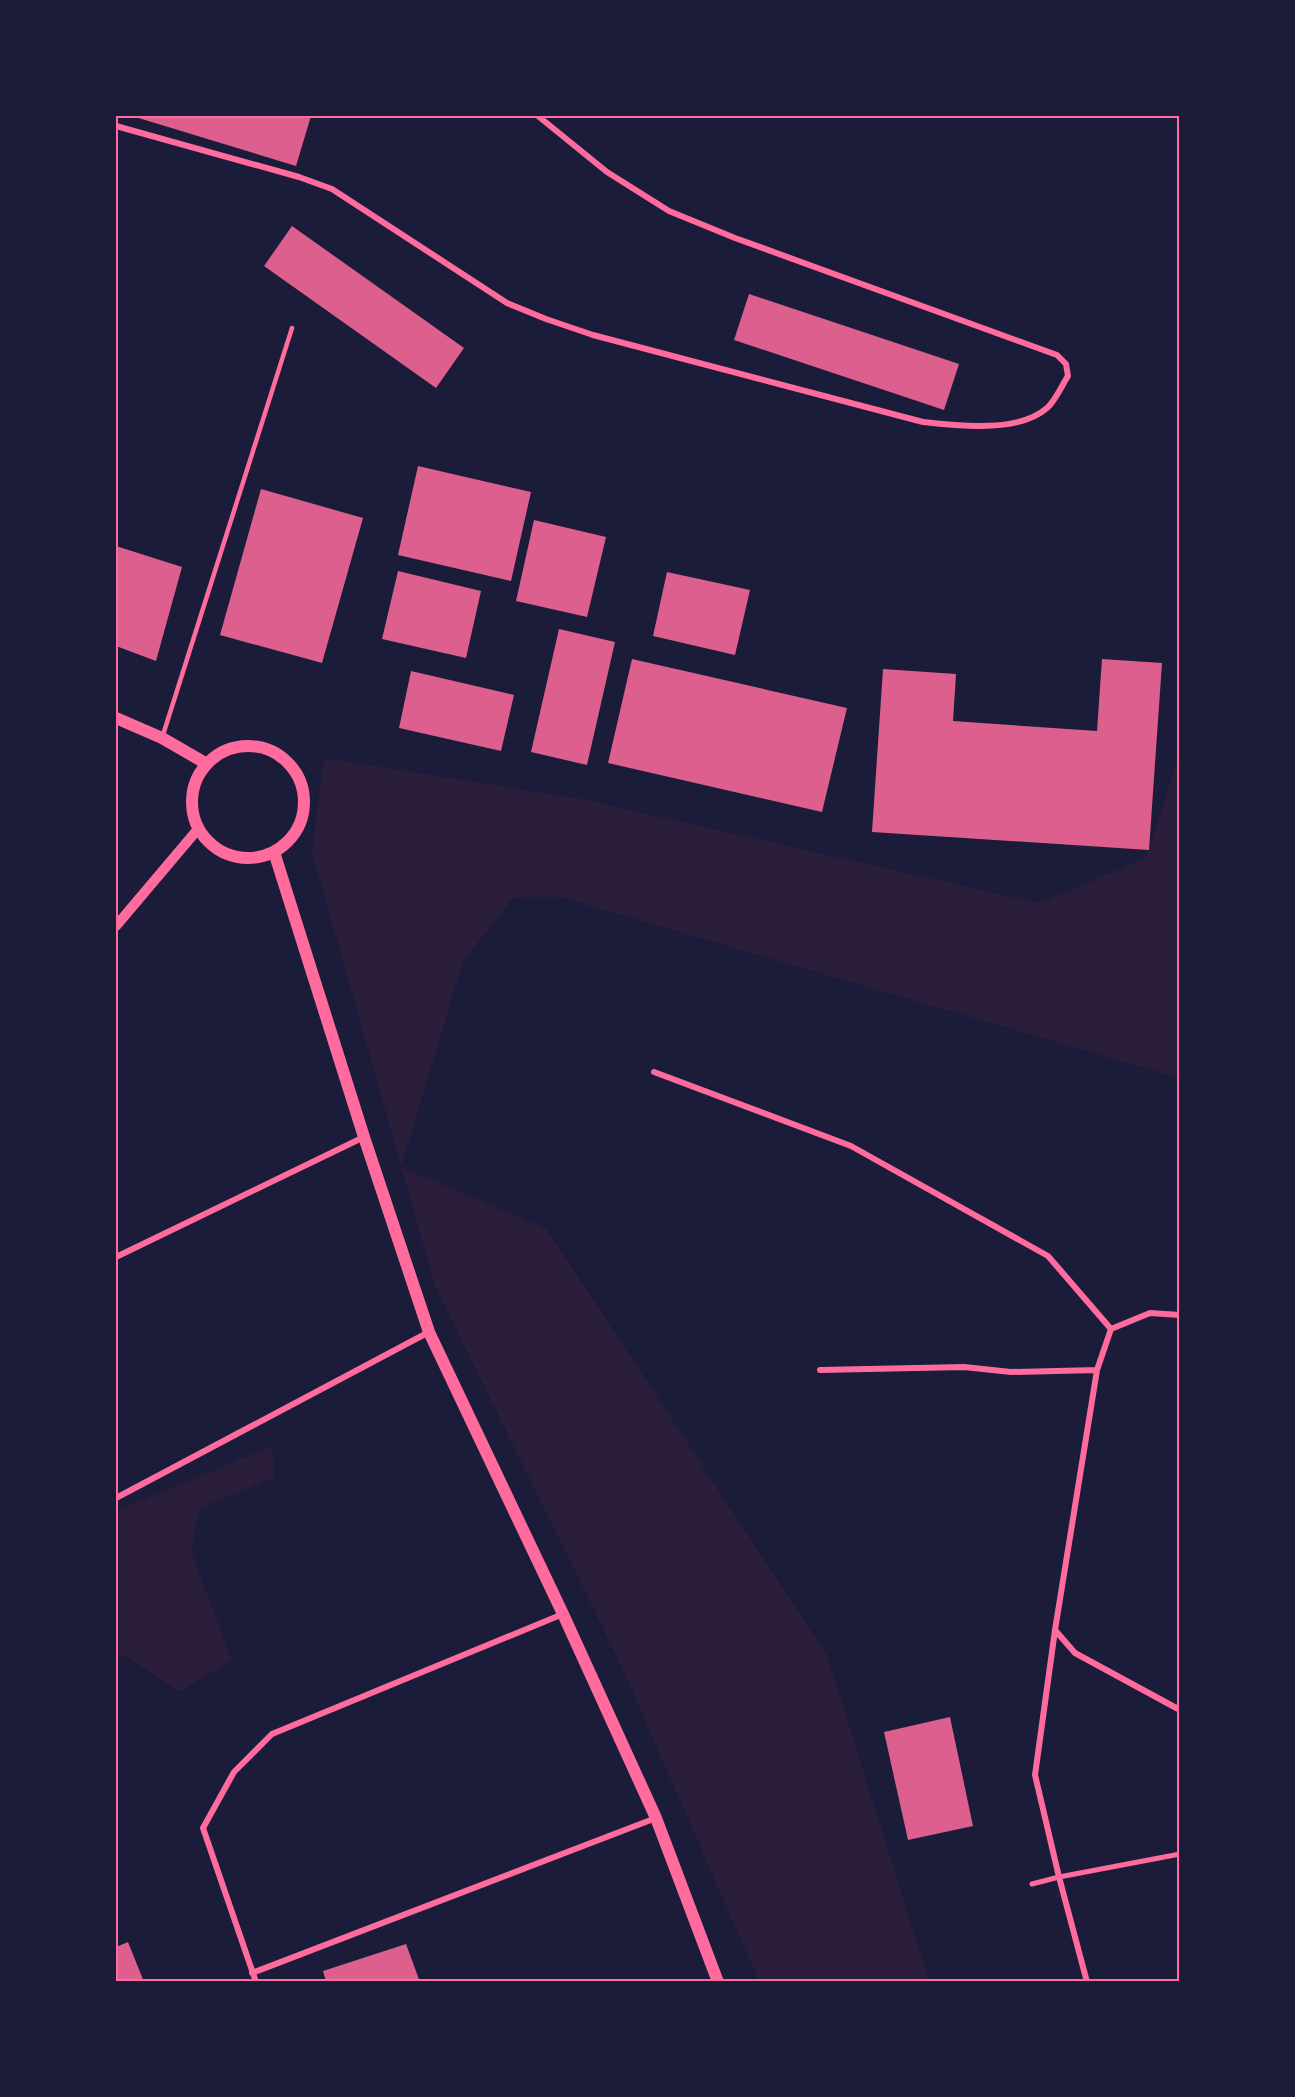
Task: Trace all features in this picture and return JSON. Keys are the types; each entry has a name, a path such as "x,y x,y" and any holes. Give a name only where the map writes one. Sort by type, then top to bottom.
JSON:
{"main road":[{"path":"116,718 162,738 207,764"},
{"path":"238,746 255,746 272,751 286,761 297,775 304,791 303,809 298,826 288,841 274,852 257,857 240,857 223,852 209,842 198,829 192,812 192,794 197,777 207,764 221,752 238,746"},
{"path":"274,852 364,1137 429,1332 563,1614 656,1818 718,1982"}],"street":[{"path":"116,126 300,177 332,189 507,303 546,319 593,335 923,423 973,428 1022,422 1048,407 1068,375 1066,364 1057,355 735,238 669,211 607,172 538,116"},
{"path":"116,926 198,829"},
{"path":"654,1072 851,1146 1048,1256 1111,1329"},
{"path":"116,1257 364,1137"},
{"path":"1087,1982 1035,1775 1055,1629 1096,1370 1111,1329 1150,1313 1179,1314"},
{"path":"116,1498 429,1332"},
{"path":"820,1370 964,1366 1011,1372 1096,1370"},
{"path":"256,1982 203,1828 234,1772 272,1734 563,1614"},
{"path":"1055,1629 1075,1653 1179,1710"},
{"path":"252,1973 656,1818"},
{"path":"1032,1884 1059,1876 1179,1854"}],"lane":[{"path":"162,738 292,328"}],"shaded area":[{"path":"1179,755 1179,1078 560,897 514,897 463,962 401,1167 312,852 324,758 582,799 1039,903 1146,858"},
{"path":"401,1167 546,1228 827,1655 929,1981 759,1981 620,1663 435,1286"},
{"path":"272,1446 274,1477 199,1509 191,1551 232,1660 180,1692 123,1655 116,1654 116,1511"}],"building":[{"path":"132,116 311,116 296,166"},
{"path":"292,226 464,348 436,388 264,266"},
{"path":"749,294 959,364 944,410 734,340"},
{"path":"418,466 531,492 511,581 398,555"},
{"path":"261,489 363,518 322,663 220,635"},
{"path":"534,520 606,537 587,617 516,601"},
{"path":"116,546 182,567 156,661 116,646"},
{"path":"398,571 481,591 466,658 382,639"},
{"path":"667,572 750,590 735,655 653,636"},
{"path":"559,629 615,642 587,765 531,752"},
{"path":"632,659 847,708 822,812 608,763"},
{"path":"1102,659 1162,663 1149,850 872,832 883,669 956,674 953,721 1097,731"},
{"path":"411,671 514,695 501,751 399,728"},
{"path":"950,1717 973,1826 908,1840 884,1732"},
{"path":"128,1942 144,1982 116,1982 116,1947"},
{"path":"406,1944 420,1982 326,1982 323,1971"}]}
